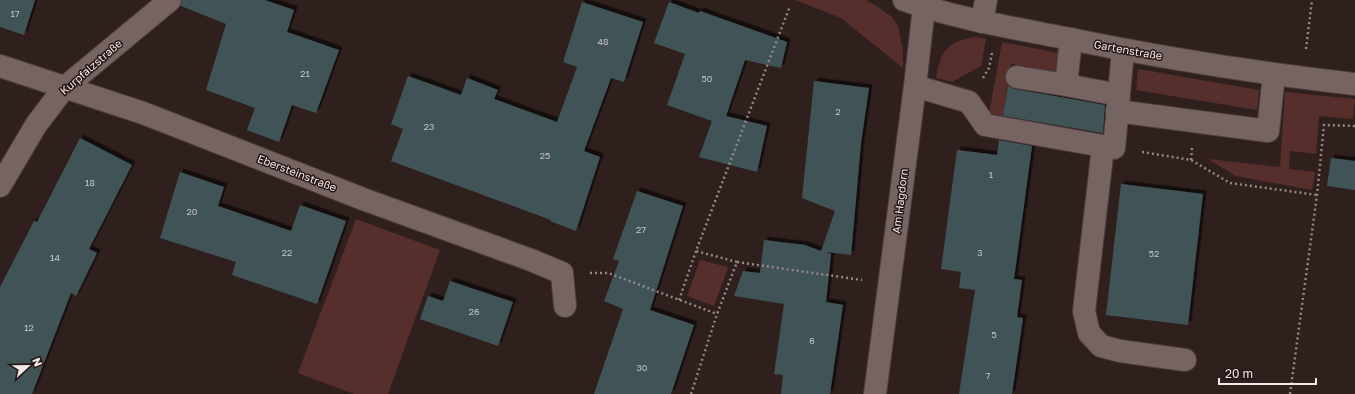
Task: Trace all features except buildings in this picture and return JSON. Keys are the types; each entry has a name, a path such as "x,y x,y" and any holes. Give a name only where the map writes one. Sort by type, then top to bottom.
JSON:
{"street":[{"name":"Kurpfalzstraße","path":"0,186 36,125 64,88 170,0"},
{"path":"986,0 989,23"},
{"name":"Gartenstraße","path":"914,4 989,23 1123,50 1304,79 1355,84"},
{"name":"Am Hagdorn","path":"875,394 915,86 914,4"},
{"path":"1066,85 1071,40"},
{"path":"1123,50 1118,103 1108,147 1084,311 1089,333 1101,346 1120,351 1185,360"},
{"name":"Ebersteinstraße","path":"0,66 143,113 362,199 531,260 562,274"},
{"path":"1017,77 1066,85 1118,103 1268,131 1274,74"},
{"path":"915,86 969,102 985,125 1108,147"},
{"path":"562,274 565,306"}],"path":[{"path":"1304,79 1312,0"},
{"path":"679,300 696,251 790,6"},
{"path":"969,102 989,68 989,23"},
{"path":"1291,394 1317,196 1324,125 1355,126"},
{"path":"1108,147 1191,160 1230,183 1317,196"},
{"path":"696,251 737,262 890,283"},
{"path":"691,394 717,314 737,262"},
{"path":"562,274 608,273 717,314"}],"shaded area":[{"path":"795,0 866,0 878,7 892,17 898,26 903,51 903,68 841,18"},
{"path":"976,37 986,39 981,66 952,82 936,78 940,61 947,49 958,41"},
{"path":"1002,42 1064,54 1061,73 1011,64 1003,117 989,114"},
{"path":"1138,69 1259,90 1257,110 1136,90"},
{"path":"1285,92 1355,99 1353,119 1319,116 1316,154 1290,151 1289,169 1315,172 1312,190 1236,176 1208,159 1280,167"},
{"path":"356,219 440,250 388,394 354,394 298,373"},
{"path":"700,260 728,267 714,306 687,296"}]}
